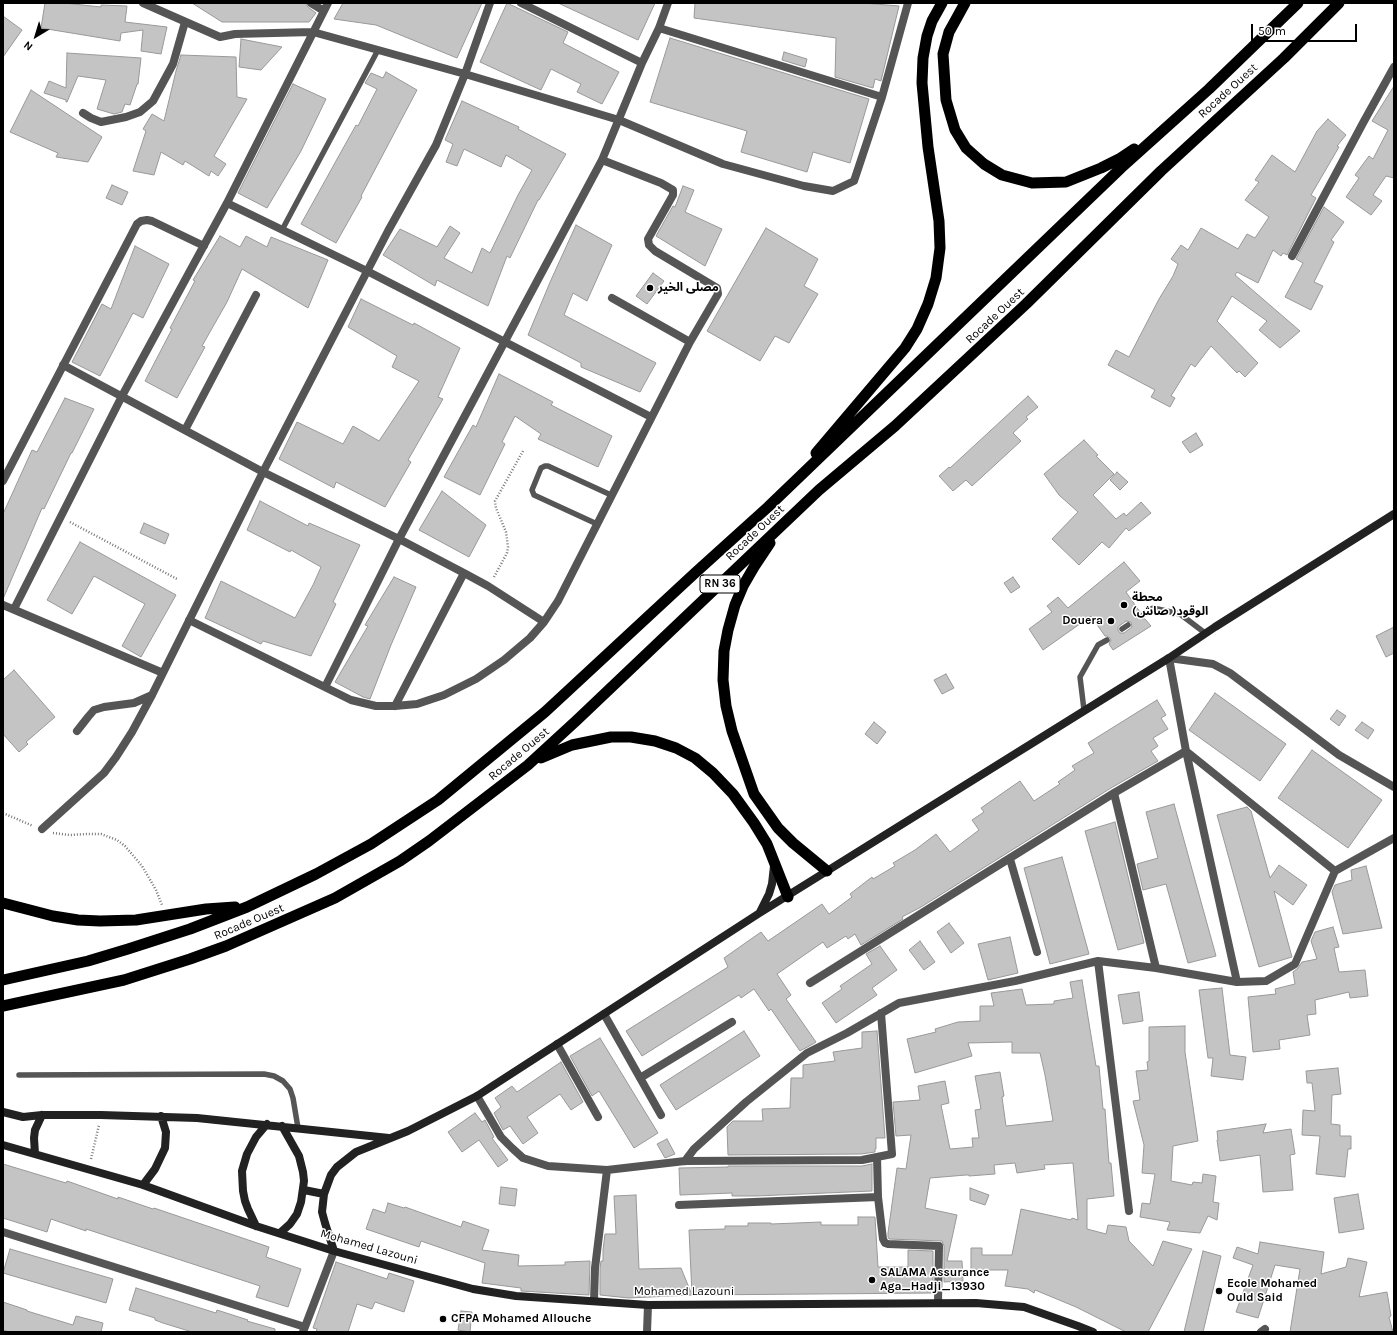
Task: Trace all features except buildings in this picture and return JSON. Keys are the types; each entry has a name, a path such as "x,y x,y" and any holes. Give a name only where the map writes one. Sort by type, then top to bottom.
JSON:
{"highway":[{"path":"780,496 905,348 917,328 928,304 936,278 940,248 939,222 924,111 922,83 923,58 926,36 942,3"},
{"path":"965,3 949,32 943,54 946,100 955,130 966,148 984,164 1002,175 1032,182 1066,182 1119,159 1166,128"},
{"name":"Rocade Ouest","path":"3,980 88,961 190,929 247,907 316,874 371,844 438,800 545,712 694,573 780,496 1121,168 1209,89 1298,3"},
{"name":"Rocade Ouest","path":"3,1006 94,987 158,970 226,946 335,898 400,861 429,841 528,765 819,490 895,426 1026,304 1161,171 1284,58 1340,3"},
{"path":"782,526 754,567 743,586 735,605 724,651 723,680 726,706 732,732 754,794 778,828 793,843 827,871"},
{"path":"528,765 551,753 572,745 611,737 655,741 676,748 695,758 713,773 733,794 767,844 788,896"},
{"path":"3,902 53,916 78,920 124,921 206,909 247,907"}],"main road":[{"path":"334,1250 322,1212 324,1194 331,1175 347,1158 361,1150 392,1138 426,1122 478,1096 758,914 1169,658 1205,633 1394,514"},
{"path":"758,914 764,905 772,884 774,863"},
{"path":"3,1112 23,1117 42,1114 161,1116 267,1124 392,1138"},
{"path":"35,1154 35,1130 42,1114"},
{"path":"143,1185 157,1164 165,1148 166,1132 161,1116"},
{"path":"256,1226 245,1201 242,1171 247,1154 256,1137 267,1124"},
{"path":"280,1233 290,1224 296,1214 304,1190 303,1172 297,1152 282,1126"},
{"name":"Mohamed Lazouni","path":"3,1145 143,1185 256,1226 334,1250 473,1289 516,1296 648,1305 976,1303 1024,1308 1093,1332"},
{"path":"304,1190 324,1194"}],"street":[{"path":"143,3 220,37 235,34 313,32 465,74 619,120 722,164 804,186 833,191 854,181 882,97 908,3"},
{"path":"311,3 324,12"},
{"path":"14,609 122,396 227,203 328,3"},
{"path":"42,829 104,773 128,738 152,695 263,472 388,231 436,145 465,74 490,3"},
{"path":"521,3 642,63"},
{"path":"325,687 399,539 602,160 642,63 659,28 668,3"},
{"path":"83,113 101,122 126,117 140,112 153,101 173,64 185,22"},
{"path":"659,28 882,97"},
{"path":"1292,256 1362,123 1394,67"},
{"path":"189,620 351,700 376,706 417,704 444,695 476,679 504,660 530,638 544,622 558,601 690,342 718,294 717,288 656,251 649,245 648,239 674,195 673,190 661,183 602,160"},
{"path":"227,203 367,271 651,417"},
{"path":"3,481 137,224 141,221 152,221 204,246"},
{"path":"185,430 256,295"},
{"path":"612,298 690,342"},
{"path":"63,365 263,472 464,573 488,586 544,622"},
{"path":"395,706 464,573"},
{"path":"3,605 163,673"},
{"path":"1237,982 1186,751 1169,658 1213,664 1224,670 1339,755 1394,787"},
{"path":"77,731 94,710 104,707 134,703 152,695"},
{"path":"810,983 1114,793 1186,751"},
{"path":"1186,751 1335,871"},
{"path":"1114,793 1156,968"},
{"path":"685,1161 694,1149 746,1102 807,1053 847,1033 899,1003 1015,981 1098,961 1156,968 1237,982 1266,981 1295,964 1335,871 1394,838"},
{"path":"1010,859 1037,952"},
{"path":"1098,961 1129,1211"},
{"path":"478,1096 501,1137 523,1158 548,1166 607,1170 685,1161 862,1160 892,1154 881,1013"},
{"path":"604,1014 661,1115"},
{"path":"640,1078 732,1022"},
{"path":"557,1044 598,1117"},
{"path":"877,1157 878,1197 882,1239 888,1244 939,1246 938,1304"},
{"path":"594,1301 595,1268 607,1170"},
{"path":"679,1205 878,1197"},
{"path":"3,1232 304,1329 334,1250"},
{"path":"646,1332 648,1305"}],"lane":[{"path":"282,230 378,50"},
{"path":"597,524 534,496 532,490 541,468 543,466 548,466 611,495"},
{"path":"1143,615 1153,608 1180,614 1205,633"},
{"path":"1122,629 1128,626"},
{"path":"1084,710 1080,677 1098,645 1107,640"},
{"path":"19,1075 264,1074 274,1076 283,1081 290,1089 298,1128"}],"path":[{"path":"488,586 507,553 508,547 506,532 496,508 495,501 522,450"},
{"path":"60,517 177,579"},
{"path":"3,813 58,834 101,834 117,840 125,846 150,878 161,901 165,915"},
{"path":"89,1170 101,1115"}],"place":[{"name":"مصلى الخير","path":"650,288"},
{"name":"محطة الوقود( صاش)","path":"1124,605"},
{"name":"Douera","path":"1111,621"},
{"name":"SALAMA Assurance Aga_Hadji_13930","path":"872,1280"},
{"name":"Ecole Mohamed Ould Said","path":"1219,1291"},
{"name":"CFPA Mohamed Allouche","path":"443,1319"}]}
